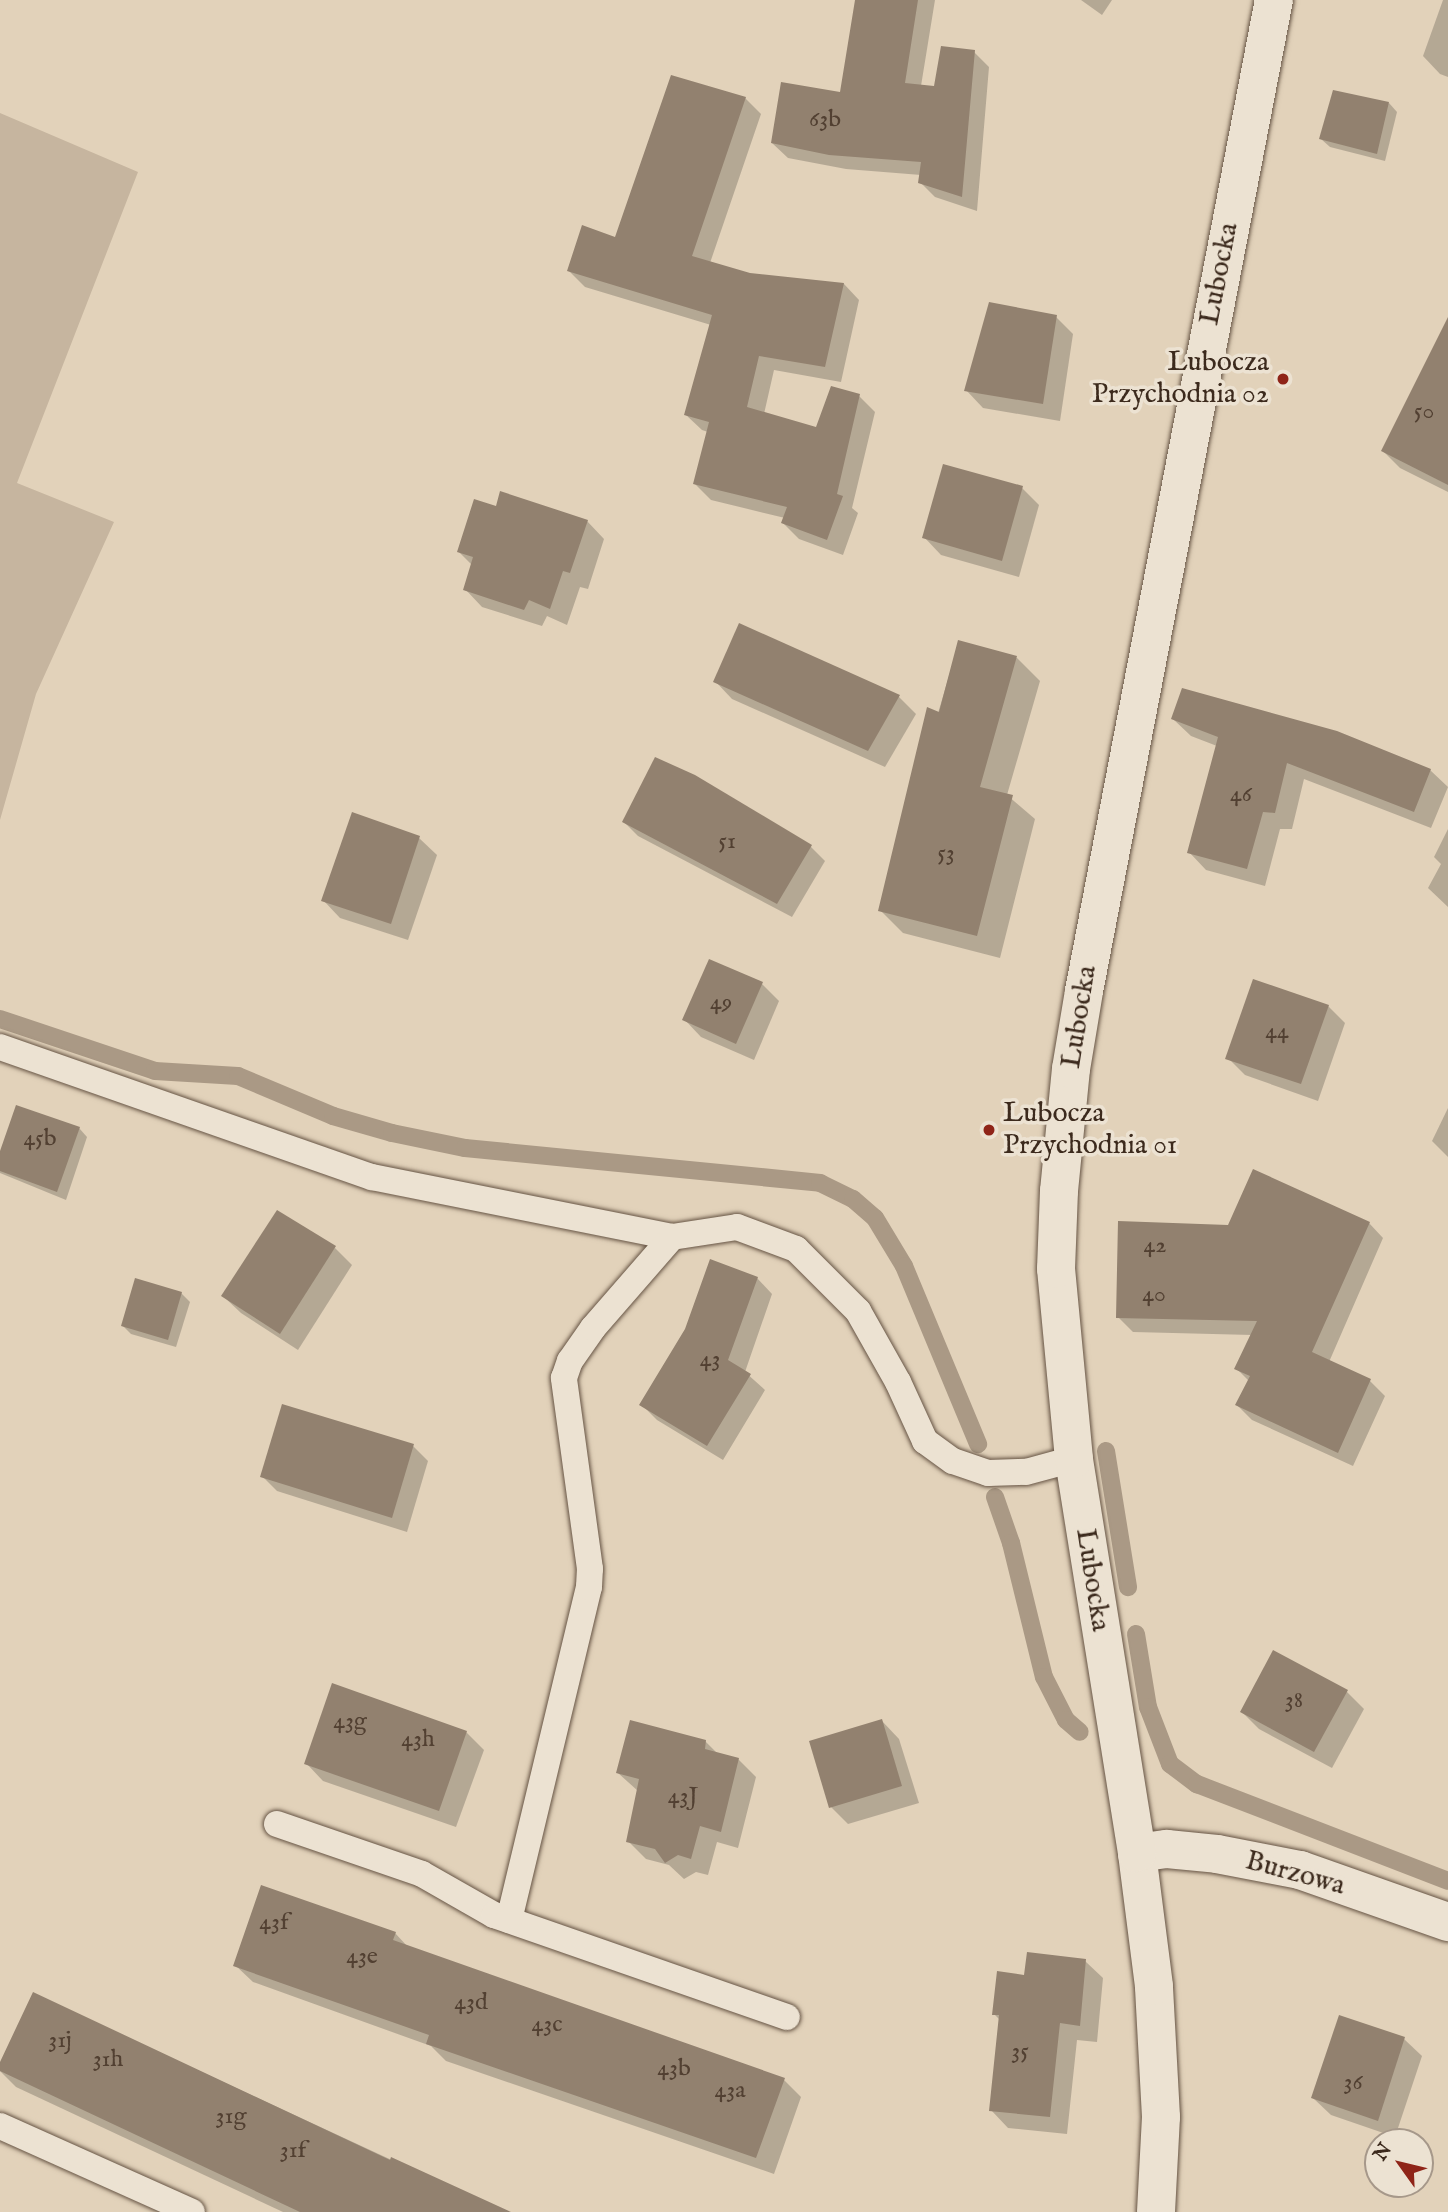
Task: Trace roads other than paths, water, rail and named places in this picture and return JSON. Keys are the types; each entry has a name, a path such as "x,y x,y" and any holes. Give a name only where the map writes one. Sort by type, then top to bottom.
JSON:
{"street":[{"name":"Lubocka","path":"1156,2212 1161,2117 1154,1986 1137,1853 1074,1459 1056,1269 1059,1191 1071,1069 1142,678 1274,0"},
{"name":"Burzowa","path":"1137,1853 1167,1849 1300,1870 1448,1922"}],"lane":[{"path":"0,1047 372,1177 672,1237 737,1227 796,1249 858,1311 898,1382 925,1441 953,1461 988,1473 1026,1472 1074,1459"},
{"path":"509,1920 589,1587 590,1569 564,1378 570,1361 593,1328 672,1237"},
{"path":"277,1824 422,1874 477,1906 509,1920 787,2017"},
{"path":"0,2126 192,2212"}],"waterway":[{"path":"0,1019 155,1071 238,1076 333,1116 392,1133 465,1148 820,1183 853,1199 875,1218 904,1266 978,1444"},
{"path":"1106,1451 1128,1587"},
{"path":"995,1497 1011,1543 1044,1677 1066,1720 1080,1732"},
{"path":"1136,1634 1148,1707 1170,1764 1197,1784 1448,1881"}],"place":[{"name":"Lubocza Przychodnia 02","path":"1283,379"},
{"name":"Lubocza Przychodnia 01","path":"989,1130"}]}
